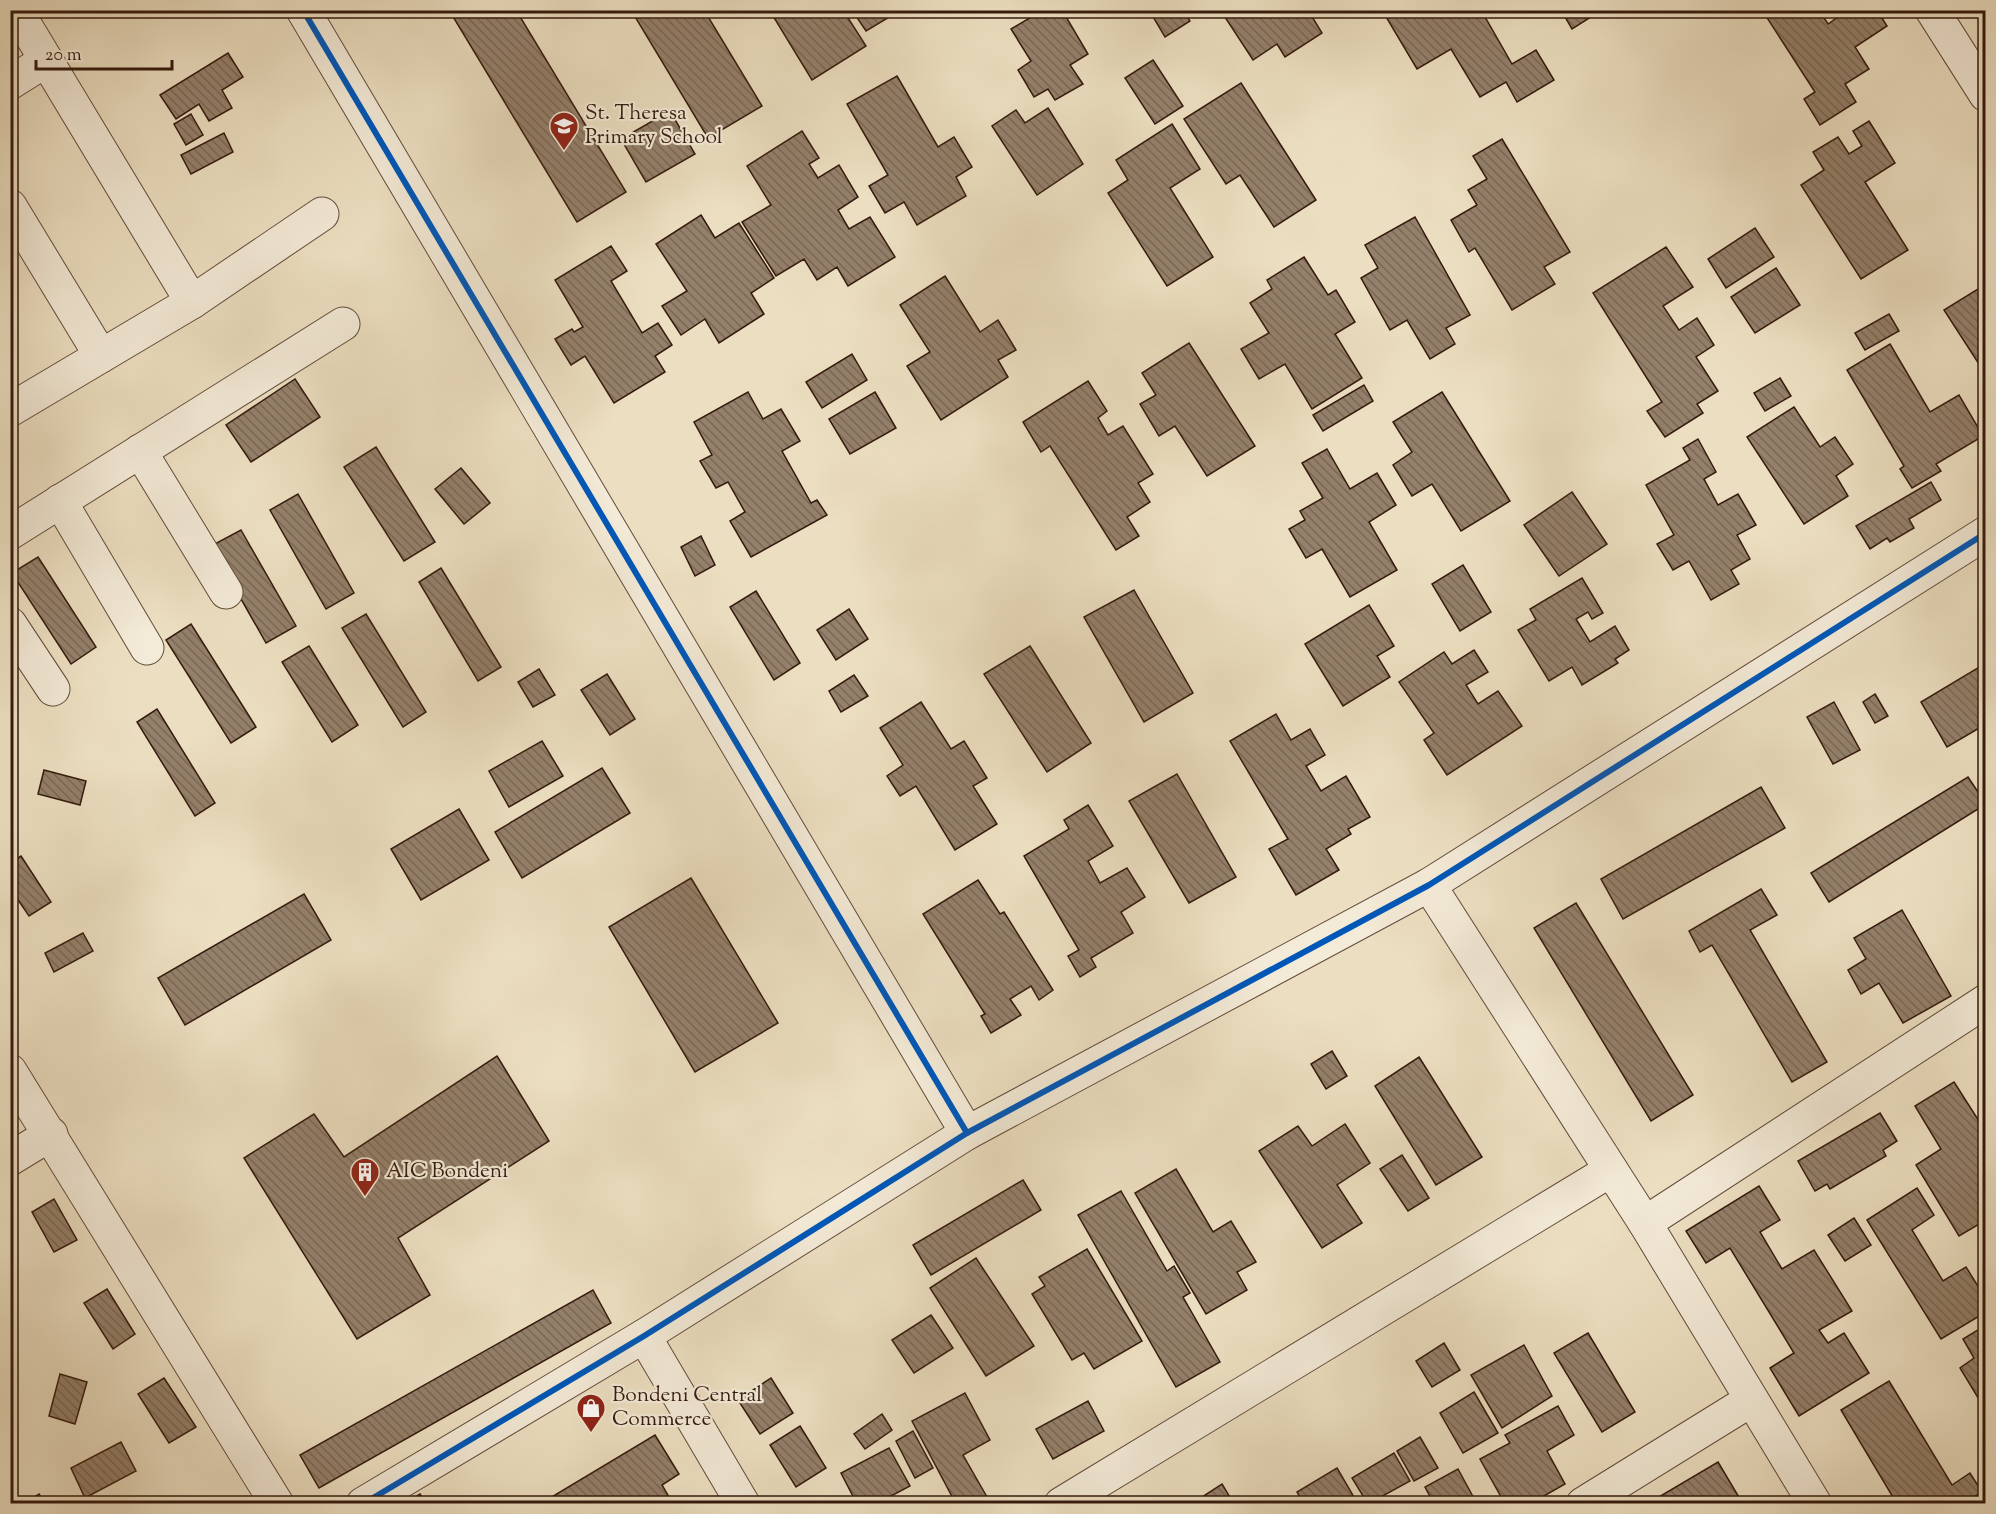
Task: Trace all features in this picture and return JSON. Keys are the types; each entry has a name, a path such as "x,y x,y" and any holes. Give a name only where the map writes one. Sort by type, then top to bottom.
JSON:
{"street":[{"path":"16,10 45,62 192,302"},
{"path":"303,10 967,1133"},
{"path":"1932,10 1986,95"},
{"path":"10,83 45,62"},
{"path":"10,206 101,356"},
{"path":"10,410 192,302 322,214"},
{"path":"10,533 343,324"},
{"path":"140,451 226,592"},
{"path":"60,501 147,648"},
{"path":"363,1503 644,1336 967,1133 1429,885 1986,533"},
{"path":"10,624 53,689"},
{"path":"1429,885 1645,1223 1815,1503"},
{"path":"1645,1223 1986,1001"},
{"path":"10,1071 277,1503"},
{"path":"10,1159 51,1134"},
{"path":"1061,1503 1611,1170"},
{"path":"644,1336 743,1503"},
{"path":"1583,1503 1751,1400"}],"building":[{"path":"449,10 516,10 626,192 577,222"},
{"path":"631,10 704,10 762,106 708,138"},
{"path":"781,10 843,10 866,46 812,80 773,16"},
{"path":"852,10 888,10 891,16 866,31"},
{"path":"1030,10 1062,10 1088,54 1070,65 1083,84 1055,100 1048,89 1034,97 1018,70 1031,61 1011,29 1033,16"},
{"path":"1149,10 1183,10 1190,21 1165,37"},
{"path":"1273,10 1276,15 1283,10 1308,10 1322,33 1285,57 1277,44 1253,60 1221,11"},
{"path":"1382,10 1481,10 1512,64 1536,50 1554,80 1517,102 1506,82 1480,97 1451,49 1417,69"},
{"path":"1561,10 1602,10 1572,29"},
{"path":"1762,10 1819,10 1828,24 1848,10 1877,10 1887,26 1855,47 1869,69 1845,84 1856,102 1820,125 1804,99 1815,92"},
{"path":"228,53 243,77 222,90 232,108 209,121 199,104 176,119 160,95"},
{"path":"1153,60 1183,106 1155,124 1125,78"},
{"path":"897,76 938,147 954,137 972,167 956,177 966,196 917,225 904,202 885,213 869,186 888,175 847,104"},
{"path":"1241,83 1316,200 1274,227 1240,175 1226,184 1184,119"},
{"path":"1048,108 1083,164 1037,195 992,126 1016,110 1025,123"},
{"path":"670,111 695,154 646,182 621,139"},
{"path":"191,114 203,135 186,145 174,124"},
{"path":"1869,121 1895,163 1865,182 1908,250 1861,279 1801,185 1824,170 1813,152 1838,137 1849,154 1862,146 1853,131"},
{"path":"1172,124 1200,169 1170,188 1213,257 1167,286 1108,193 1128,180 1116,160"},
{"path":"802,131 819,158 809,164 818,178 839,165 858,197 838,210 849,229 870,217 895,257 848,286 837,267 817,280 804,259 776,276 742,222 771,205 747,166"},
{"path":"224,133 233,152 191,174 181,155"},
{"path":"1502,139 1570,252 1544,267 1555,284 1512,310 1475,248 1469,252 1451,220 1477,205 1468,190 1487,179 1473,156"},
{"path":"701,215 715,238 739,223 774,278 751,293 764,314 719,343 705,319 681,335 662,306 687,291 656,244"},
{"path":"1415,217 1470,315 1446,328 1455,344 1430,359 1407,320 1390,330 1361,278 1378,268 1365,245"},
{"path":"1755,228 1774,257 1726,288 1708,259"},
{"path":"611,246 627,271 611,281 642,333 658,323 672,345 655,356 665,372 614,403 585,356 571,365 555,339 572,329 574,332 583,327 555,280"},
{"path":"1666,247 1693,287 1663,306 1679,330 1697,318 1714,345 1696,357 1718,391 1697,404 1703,413 1665,437 1647,411 1662,402 1593,293"},
{"path":"1304,257 1328,295 1336,290 1355,322 1335,334 1362,378 1312,409 1285,364 1259,379 1241,349 1269,333 1250,303 1272,289 1267,280"},
{"path":"1776,268 1800,305 1755,333 1731,297"},
{"path":"945,276 980,332 998,320 1016,350 998,360 1008,377 941,420 907,366 930,352 900,305"},
{"path":"1986,284 1986,375 1944,310"},
{"path":"1889,314 1899,331 1865,350 1855,333"},
{"path":"1189,343 1255,446 1207,476 1175,426 1159,436 1140,404 1156,395 1142,373"},
{"path":"1890,344 1930,412 1959,395 1983,436 1936,464 1941,471 1912,488 1900,469 1904,466 1847,370"},
{"path":"852,354 867,380 822,408 806,382"},
{"path":"1780,378 1791,396 1765,411 1754,393"},
{"path":"295,379 320,417 251,462 226,425"},
{"path":"1088,381 1107,411 1098,418 1108,435 1123,426 1153,474 1138,483 1150,502 1127,517 1139,536 1116,550 1050,446 1041,452 1023,422"},
{"path":"1364,385 1373,401 1323,431 1313,415"},
{"path":"748,392 763,419 781,409 800,441 782,451 811,503 817,500 827,515 751,557 730,521 745,512 728,482 716,488 700,461 712,455 694,422"},
{"path":"875,392 896,428 850,454 829,419"},
{"path":"1442,392 1510,501 1461,531 1432,484 1412,496 1393,465 1412,452 1393,422"},
{"path":"1794,407 1820,447 1835,437 1853,464 1836,476 1848,496 1804,524 1747,437"},
{"path":"1698,439 1716,472 1704,479 1718,505 1738,494 1756,525 1737,535 1750,559 1731,570 1739,584 1711,600 1689,561 1673,570 1657,544 1674,535 1646,485 1690,460 1683,448"},
{"path":"376,447 435,542 404,561 344,467"},
{"path":"1327,449 1350,489 1377,473 1396,505 1369,522 1397,570 1350,597 1322,549 1306,558 1289,529 1305,520 1300,511 1323,498 1302,463"},
{"path":"461,468 490,503 464,524 435,489"},
{"path":"1931,482 1941,500 1909,519 1914,528 1890,542 1887,538 1870,549 1856,526"},
{"path":"1572,492 1607,544 1559,576 1524,525"},
{"path":"298,494 354,593 326,609 270,510"},
{"path":"241,530 296,626 266,643 211,546"},
{"path":"701,536 715,565 695,576 681,547"},
{"path":"38,557 96,647 71,664 12,573"},
{"path":"1463,565 1491,612 1460,631 1432,584"},
{"path":"441,568 501,667 478,681 419,582"},
{"path":"1582,578 1603,613 1592,619 1588,612 1576,619 1590,642 1615,626 1629,650 1615,659 1618,663 1582,685 1572,667 1549,681 1518,630 1536,620 1530,609"},
{"path":"1134,590 1193,693 1144,722 1084,617"},
{"path":"756,591 800,663 774,680 730,607"},
{"path":"1369,605 1394,646 1377,656 1390,677 1343,706 1305,644"},
{"path":"849,609 868,639 836,660 817,630"},
{"path":"366,614 426,712 403,727 342,628"},
{"path":"191,624 256,727 231,743 166,640"},
{"path":"309,646 358,725 332,742 282,662"},
{"path":"1030,646 1091,743 1047,772 984,674"},
{"path":"1474,650 1488,672 1466,685 1478,704 1498,691 1522,726 1447,775 1424,740 1434,733 1399,682 1444,652 1452,664"},
{"path":"1986,663 1986,724 1947,747 1921,702"},
{"path":"539,669 555,695 533,707 518,682"},
{"path":"607,674 635,719 610,735 581,690"},
{"path":"854,675 868,696 841,712 829,691"},
{"path":"1875,694 1888,716 1875,723 1863,702"},
{"path":"921,702 951,749 964,741 987,778 973,786 997,824 955,850 916,786 900,796 887,776 903,765 880,728"},
{"path":"1834,702 1860,750 1833,764 1807,717"},
{"path":"157,709 215,803 195,816 137,722"},
{"path":"1276,714 1291,740 1310,729 1325,755 1306,766 1321,791 1346,776 1370,817 1348,829 1351,834 1326,849 1339,870 1296,895 1269,849 1288,839 1230,741"},
{"path":"542,741 563,776 509,807 489,771"},
{"path":"602,768 630,813 522,878 495,832"},
{"path":"44,770 86,781 80,805 38,794"},
{"path":"1177,774 1236,877 1189,903 1129,801"},
{"path":"1968,777 1986,804 1829,902 1811,873"},
{"path":"1761,787 1785,828 1623,919 1601,879"},
{"path":"1088,805 1113,846 1088,861 1100,883 1127,868 1145,897 1121,912 1133,933 1091,958 1096,967 1080,977 1068,956 1079,950 1024,856 1069,829 1064,820"},
{"path":"459,809 489,860 421,900 391,849"},
{"path":"21,856 51,902 29,916 10,888 10,863"},
{"path":"691,878 778,1023 695,1072 609,927"},
{"path":"978,880 1000,914 1004,912 1053,990 1039,1000 1031,986 1010,999 1021,1015 991,1033 981,1016 985,1014 923,914"},
{"path":"1761,889 1777,915 1750,930 1827,1062 1792,1082 1712,945 1700,952 1689,931"},
{"path":"304,894 331,940 185,1025 158,978"},
{"path":"1576,903 1693,1095 1651,1121 1534,928"},
{"path":"1902,910 1951,996 1903,1023 1879,983 1861,994 1848,970 1866,959 1854,938"},
{"path":"83,933 93,951 54,972 45,953"},
{"path":"1332,1051 1347,1076 1326,1089 1311,1064"},
{"name":"AIC Bondeni","path":"497,1056 549,1141 398,1238 430,1295 357,1339 244,1158 314,1114 344,1157"},
{"path":"1419,1057 1482,1157 1436,1185 1375,1086"},
{"path":"1954,1082 1984,1129 1986,1128 1986,1220 1959,1236 1916,1165 1941,1149 1915,1106"},
{"path":"1880,1113 1897,1141 1883,1150 1886,1156 1830,1189 1827,1184 1815,1191 1798,1161"},
{"path":"1345,1124 1370,1163 1337,1185 1362,1223 1322,1248 1259,1151 1298,1126 1312,1146"},
{"path":"1402,1155 1429,1198 1408,1211 1380,1169"},
{"path":"1176,1169 1213,1232 1231,1221 1256,1262 1237,1272 1247,1290 1206,1314 1135,1193"},
{"path":"1023,1180 1041,1210 931,1275 913,1245"},
{"path":"1759,1186 1780,1220 1760,1232 1782,1269 1814,1250 1852,1311 1819,1330 1828,1343 1844,1333 1869,1373 1799,1416 1770,1368 1794,1353 1730,1248 1706,1263 1686,1231"},
{"path":"1917,1188 1934,1215 1912,1230 1943,1281 1966,1267 1986,1299 1986,1312 1941,1339 1867,1220"},
{"path":"1121,1191 1167,1271 1174,1266 1190,1293 1183,1297 1220,1362 1176,1387 1078,1215"},
{"path":"54,1199 77,1240 54,1252 32,1212"},
{"path":"1854,1218 1871,1245 1845,1261 1828,1235"},
{"path":"1087,1249 1142,1341 1094,1369 1084,1353 1072,1360 1032,1294 1045,1286 1039,1277"},
{"path":"976,1258 1034,1346 986,1376 930,1288"},
{"path":"107,1289 135,1334 113,1349 84,1303"},
{"path":"593,1290 611,1323 319,1488 300,1455"},
{"path":"931,1315 953,1348 914,1373 892,1340"},
{"path":"1986,1325 1986,1411 1960,1368 1974,1358 1963,1339"},
{"path":"1588,1333 1635,1412 1602,1432 1554,1353"},
{"path":"1444,1343 1460,1370 1432,1387 1416,1361"},
{"path":"1524,1345 1552,1396 1502,1428 1471,1375"},
{"path":"60,1374 87,1382 75,1424 49,1416"},
{"path":"164,1378 196,1427 169,1443 138,1394"},
{"path":"771,1378 793,1413 760,1434 738,1400"},
{"path":"1889,1381 1952,1485 1970,1473 1982,1492 1963,1504 1897,1504 1841,1410"},
{"path":"1474,1392 1498,1433 1463,1453 1440,1413"},
{"path":"965,1393 990,1440 963,1455 987,1497 977,1504 956,1504 912,1421"},
{"path":"1088,1401 1104,1431 1053,1459 1036,1429"},
{"path":"1558,1406 1574,1435 1547,1451 1565,1484 1530,1504 1505,1504 1480,1459 1510,1443 1505,1435"},
{"path":"882,1414 892,1430 865,1449 854,1434"},
{"path":"800,1426 826,1468 796,1487 770,1445"},
{"path":"913,1431 933,1468 915,1478 896,1441"},
{"path":"655,1435 679,1474 662,1485 673,1504 540,1504"},
{"path":"1420,1437 1438,1468 1414,1481 1397,1451"},
{"path":"121,1442 136,1471 85,1498 71,1468"},
{"path":"889,1448 910,1486 876,1504 857,1504 841,1473"},
{"path":"1394,1453 1410,1481 1368,1504 1352,1478"},
{"path":"1718,1462 1743,1504 1647,1504"},
{"path":"1337,1468 1358,1504 1304,1504 1297,1492"},
{"path":"1458,1469 1477,1504 1434,1504 1425,1487"},
{"path":"1222,1484 1234,1504 1206,1504 1202,1497"},
{"path":"39,1494 45,1504 23,1504"},
{"path":"420,1494 426,1504 403,1504"}],"cycle path":[{"path":"303,10 967,1133"},
{"path":"363,1504 644,1336 967,1133 1429,885 1986,533"}],"place":[{"name":"St. Theresa Primary School","path":"564,152"},
{"name":"AIC Bondeni","path":"365,1198"},
{"name":"Bondeni Central Commerce","path":"591,1434"}]}
